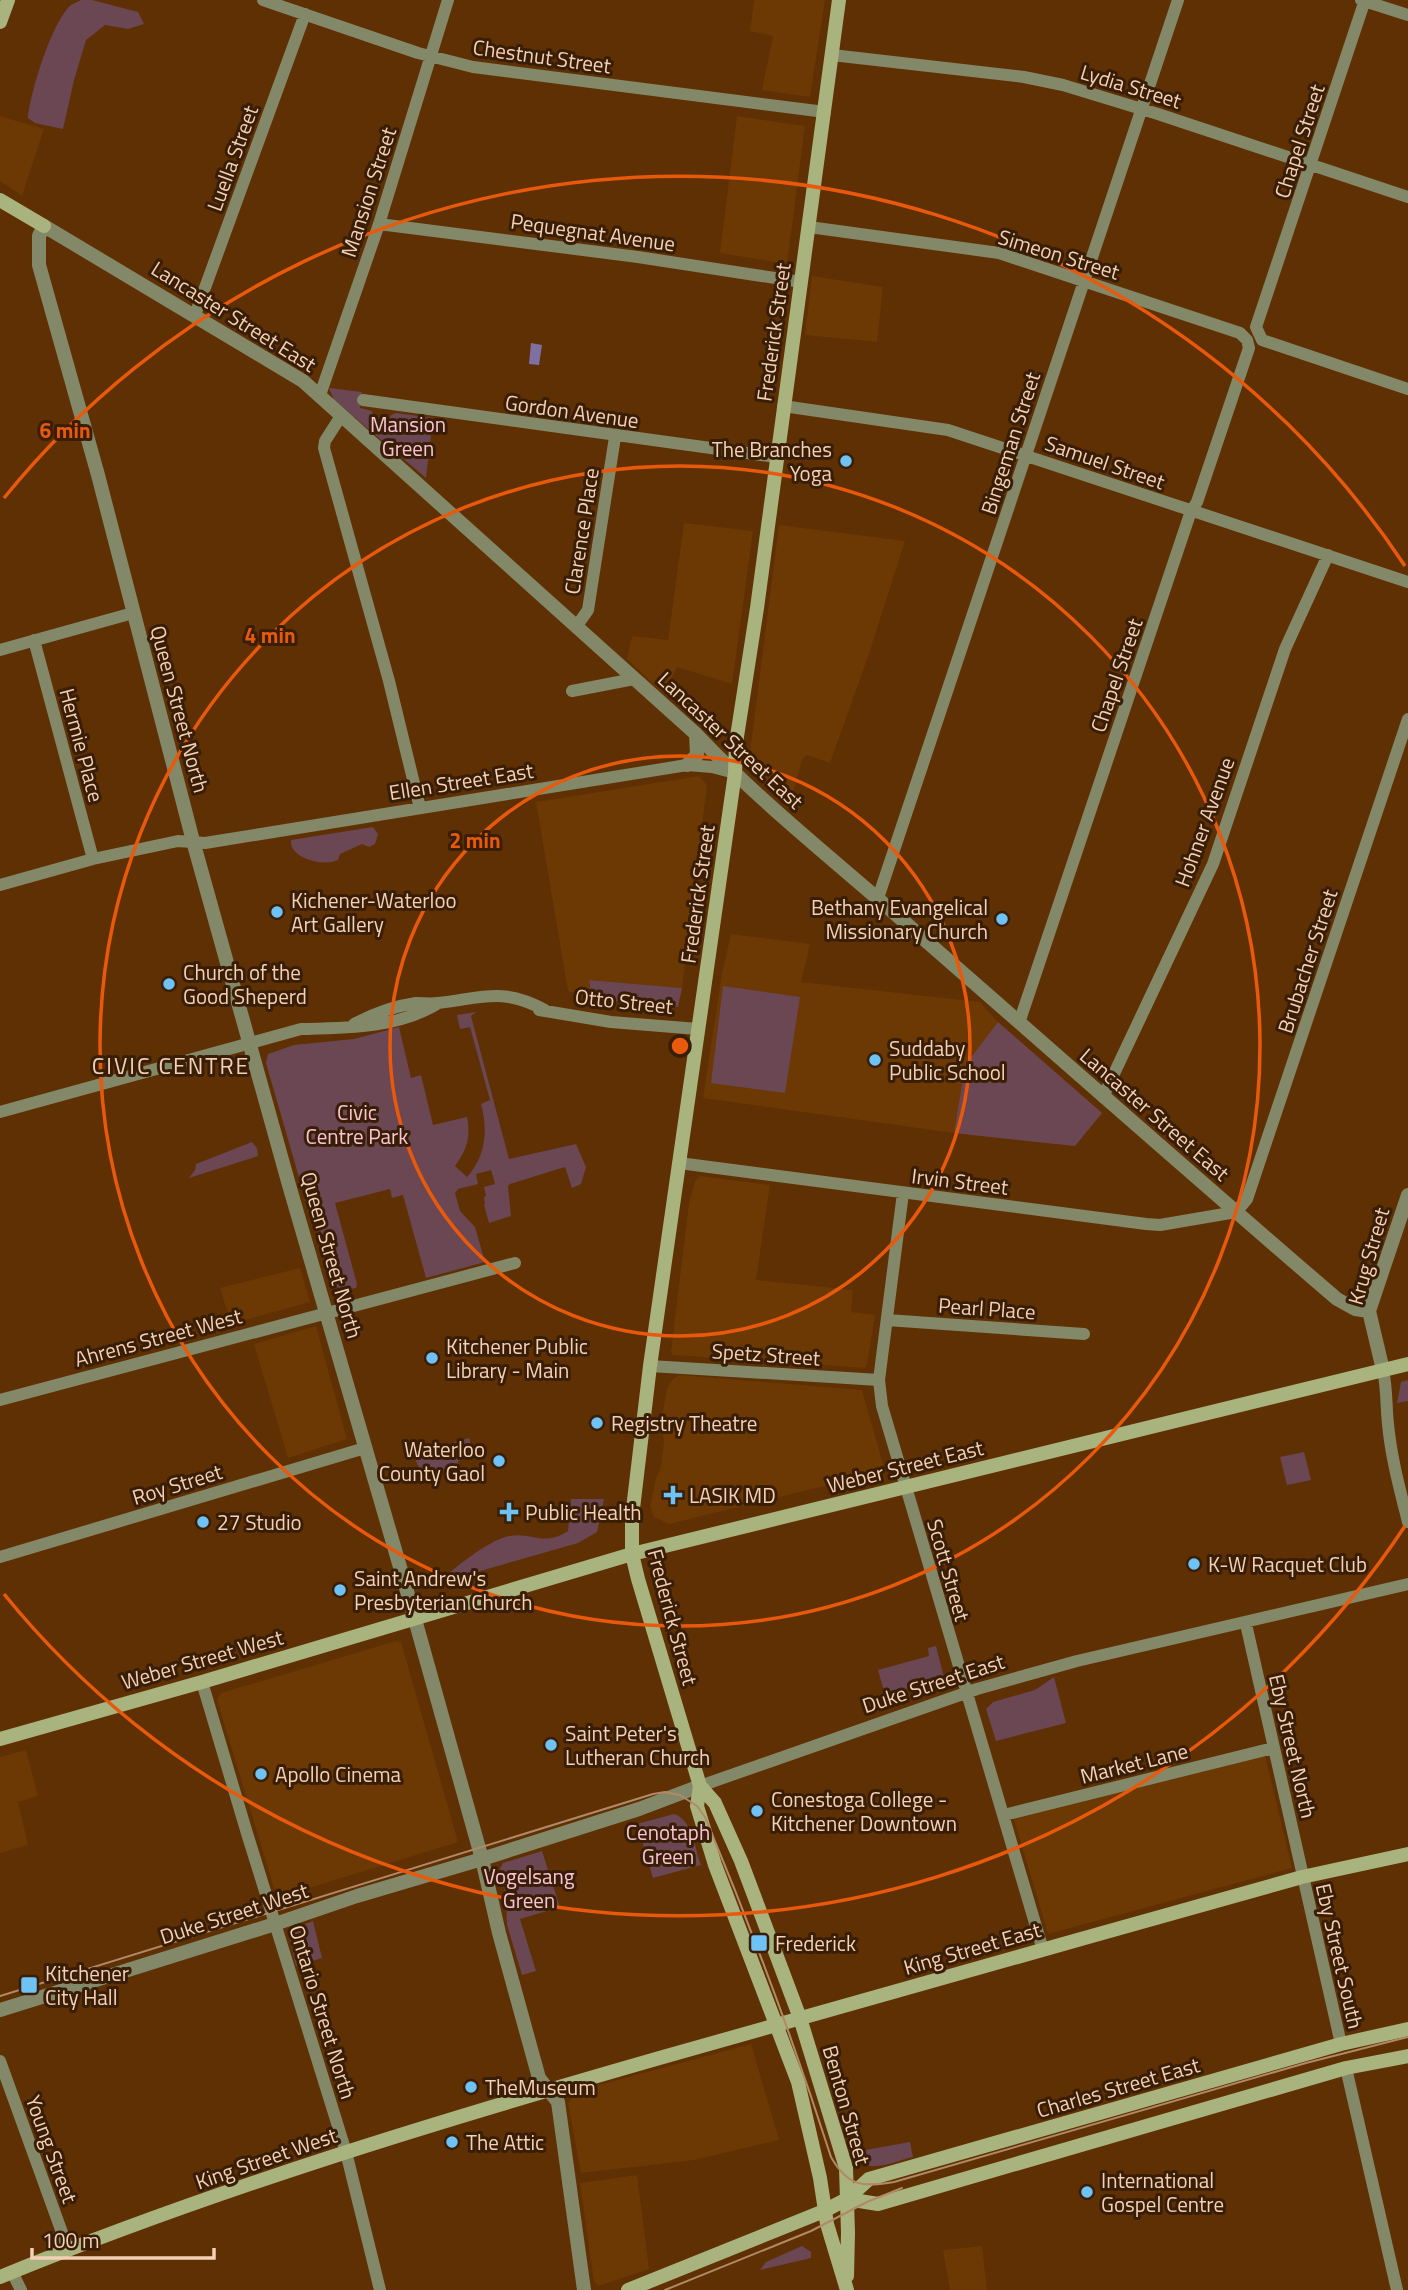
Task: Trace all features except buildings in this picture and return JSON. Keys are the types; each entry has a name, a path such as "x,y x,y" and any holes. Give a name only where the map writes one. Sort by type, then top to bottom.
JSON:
{"main road":[{"path":"0,22 8,0"},
{"name":"Frederick Street","path":"776,2024 712,1854 697,1806 700,1786 632,1554 632,1517 650,1366 735,774 736,743 839,0"},
{"path":"0,200 44,226"},
{"name":"Weber Street East","path":"415,1618 632,1554 1408,1364"},
{"name":"Weber Street West","path":"0,1739 415,1618"},
{"name":"Frederick Street","path":"700,1786 715,1803 741,1861 800,2018"},
{"name":"King Street East","path":"549,2089 1303,1877 1408,1854"},
{"name":"Benton Street","path":"800,2018 846,2168 846,2289"},
{"name":"Benton Street","path":"776,2024 798,2082 813,2143 824,2211 846,2289"},
{"name":"Charles Street East","path":"628,2290 824,2211 847,2199 869,2179 1341,2044 1408,2029"},
{"path":"847,2199 878,2204 1346,2068 1408,2056"},
{"name":"King Street West","path":"6,2274 68,2249 346,2152 549,2089"},
{"path":"846,2168 869,2179"}],"street":[{"name":"Chestnut Street","path":"263,0 430,56 474,67 825,112"},
{"name":"Mansion Street","path":"320,395 379,224 448,0"},
{"name":"Bingeman Street","path":"878,898 1178,0"},
{"path":"1364,0 1408,15"},
{"name":"Chapel Street","path":"1019,1023 1191,511 1197,502 1248,354 1364,0"},
{"name":"Luella Street","path":"195,315 305,15"},
{"name":"Lydia Street","path":"832,55 1024,77 1063,85 1408,197"},
{"name":"Pequegnat Avenue","path":"379,224 638,257 801,282"},
{"name":"Lancaster Street East","path":"44,226 303,381 696,734 735,774 1103,1097 1337,1299 1355,1309 1369,1311"},
{"name":"Queen Street North","path":"44,226 39,236 38,265 98,475 193,841 415,1618 539,2078 558,2102 584,2290"},
{"name":"Simeon Street","path":"809,227 999,253 1408,389"},
{"name":"Gordon Avenue","path":"363,400 615,437 776,457"},
{"name":"Samuel Street","path":"783,406 935,427 1408,583"},
{"path":"341,416 325,441 324,448 389,681 420,808"},
{"name":"Clarence Place","path":"576,627 589,610 615,437"},
{"name":"Hohner Avenue","path":"1103,1097 1213,864 1284,649 1328,555"},
{"path":"0,650 133,613"},
{"name":"Hermie Place","path":"34,640 93,859"},
{"path":"572,691 634,679"},
{"name":"Brubacher Street","path":"1236,1212 1247,1199 1408,719"},
{"path":"687,765 697,755 696,734"},
{"name":"Ellen Street East","path":"0,886 93,859 178,841 210,842 687,765 712,767 735,774"},
{"name":"Otto Street","path":"0,1112 301,1028 352,1026 393,1008 417,1003 439,1003 477,996 519,997 545,1010 611,1022 698,1030"},
{"name":"Irvin Street","path":"679,1163 1160,1225 1236,1212"},
{"name":"Scott Street","path":"903,1193 879,1380 882,1406 904,1488 1043,1950"},
{"name":"Krug Street","path":"1382,1370 1369,1311 1408,1195"},
{"name":"Ahrens Street West","path":"0,1400 515,1263"},
{"name":"Pearl Place","path":"887,1320 1084,1334"},
{"name":"Spetz Street","path":"650,1366 879,1380"},
{"path":"1382,1370 1387,1387 1387,1423 1408,1522"},
{"name":"Roy Street","path":"0,1557 365,1448"},
{"name":"Duke Street East","path":"482,1859 639,1809 965,1693 1077,1661 1408,1584"},
{"name":"Eby Street North","path":"1245,1623 1303,1877"},
{"name":"Ontario Street North","path":"202,1682 346,2152 380,2290"},
{"name":"Market Lane","path":"1004,1815 1273,1748"},
{"name":"Duke Street West","path":"0,2010 482,1859"},
{"name":"Eby Street South","path":"1303,1877 1341,2044"},
{"name":"Young Street","path":"0,2061 68,2249"},
{"path":"1346,2068 1397,2290"},
{"path":"6,2274 21,2290"}],"shaded area":[{"path":"754,0 825,0 810,97 762,90 773,36 750,31"},
{"path":"0,116 44,129 22,196 0,181"},
{"path":"737,116 805,126 787,264 720,253"},
{"path":"812,276 883,287 877,342 805,335"},
{"path":"531,343 542,345 539,365 529,364"},
{"path":"684,523 753,531 732,684 677,667 664,694 627,659 632,636 668,640"},
{"path":"779,525 905,541 830,763 807,755 802,760 789,808 756,776 749,759"},
{"path":"699,776 707,785 682,988 589,980 592,999 568,991 536,802"},
{"name":"Suddaby Public School","path":"731,934 810,944 801,982 980,1002 998,1022 1102,1113 1075,1146 954,1133 703,1098 722,973"},
{"path":"700,1176 770,1185 756,1280 853,1290 851,1312 875,1315 865,1368 673,1355 671,1352 689,1203 695,1181"},
{"path":"300,1268 310,1302 231,1324 220,1288"},
{"path":"316,1326 347,1439 288,1458 254,1344"},
{"path":"679,1375 862,1390 885,1471 669,1524 654,1517 650,1507 661,1467 664,1441 661,1423 667,1388"},
{"path":"396,1641 401,1642 458,1842 277,1898 217,1700 221,1693"},
{"path":"26,1750 38,1796 18,1802 28,1845 0,1853 0,1757"},
{"path":"1265,1755 1292,1868 1048,1934 1013,1816"},
{"path":"751,2044 779,2140 694,2160 581,2173 568,2103 575,2094 588,2088"},
{"path":"637,2175 649,2269 599,2286 594,2282 580,2183"},
{"path":"982,2246 987,2290 950,2290 943,2250"}],"green space":[{"path":"81,0 92,0 138,12 144,24 128,29 105,25 86,40 63,129 35,123 28,118 43,58 64,13 71,5"},
{"name":"Mansion Green","path":"329,388 362,392 360,408 372,411 374,425 386,427 391,415 396,413 433,418 426,478 334,400"},
{"path":"373,827 378,834 375,844 369,847 362,844 340,854 338,860 332,862 309,860 292,847 291,840"},
{"path":"589,980 682,988 678,1007 592,999"},
{"path":"723,986 800,997 785,1093 711,1083"},
{"name":"Civic Centre Park","path":"476,1012 471,1016 509,1159 576,1144 586,1167 581,1184 572,1188 565,1167 510,1184 511,1216 489,1223 484,1205 484,1187 495,1184 491,1170 476,1174 478,1184 458,1189 455,1193 460,1211 475,1227 485,1262 426,1278 403,1195 392,1198 390,1189 335,1203 357,1284 356,1288 343,1290 336,1286 315,1211 309,1212 266,1063 268,1054 294,1045 354,1039 399,1027 411,1078 421,1075 433,1125 467,1117 467,1143 455,1166 467,1177 482,1152 484,1142 481,1104 490,1100 470,1027 460,1029 457,1015"},
{"path":"998,1022 1102,1113 1075,1146 954,1133 964,1073 972,1056"},
{"path":"252,1142 257,1148 258,1156 189,1178 196,1164"},
{"path":"1408,1380 1408,1401 1397,1403 1401,1382"},
{"path":"469,1438 474,1456 458,1461 459,1465 423,1476 413,1455"},
{"path":"1304,1452 1311,1480 1287,1485 1280,1457"},
{"path":"571,1499 604,1499 597,1532 578,1543 435,1584 499,1539 517,1535 545,1539 568,1531"},
{"path":"936,1646 944,1678 885,1695 878,1670 929,1656 928,1648"},
{"path":"1054,1677 1066,1723 996,1741 986,1709 993,1702 1035,1690"},
{"name":"Cenotaph Green","path":"674,1814 689,1828 701,1865 653,1878 637,1824"},
{"name":"Vogelsang Green","path":"542,1851 560,1907 520,1919 536,1971 522,1975 507,1925 506,1898 500,1869 503,1863"},
{"path":"313,1921 322,1958 296,1966 288,1931"},
{"path":"910,2142 913,2157 879,2166 863,2164 849,2153"},
{"path":"802,2246 811,2252 811,2258 760,2270 766,2262"}],"tram line":[{"path":"0,1996 665,1792 680,1795 697,1806 705,1817 772,1986 831,2157 837,2167 857,2183 894,2182 1306,2063 1408,2037"},
{"path":"665,2290 811,2231 867,2202 902,2188"}],"place":[{"name":"The Branches Yoga","path":"846,461"},
{"name":"Kichener-Waterloo Art Gallery","path":"277,912"},
{"name":"Bethany Evangelical Missionary Church","path":"1002,919"},
{"name":"Church of the Good Sheperd","path":"169,984"},
{"name":"Suddaby Public School","path":"875,1060"},
{"name":"Kitchener Public Library - Main","path":"432,1358"},
{"name":"Registry Theatre","path":"597,1423"},
{"name":"Waterloo County Gaol","path":"499,1461"},
{"name":"LASIK MD","path":"673,1495"},
{"name":"Public Health","path":"509,1512"},
{"name":"27 Studio","path":"203,1522"},
{"name":"K-W Racquet Club","path":"1194,1564"},
{"name":"Saint Andrew's Presbyterian Church","path":"340,1590"},
{"name":"Saint Peter's Lutheran Church","path":"551,1745"},
{"name":"Apollo Cinema","path":"261,1774"},
{"name":"Conestoga College - Kitchener Downtown","path":"757,1811"},
{"name":"Frederick","path":"759,1943"},
{"name":"Kitchener City Hall","path":"29,1985"},
{"name":"TheMuseum","path":"471,2087"},
{"name":"The Attic","path":"452,2142"},
{"name":"International Gospel Centre","path":"1087,2192"}],"district":[{"name":"CIVIC CENTRE","path":"171,1065"}]}
